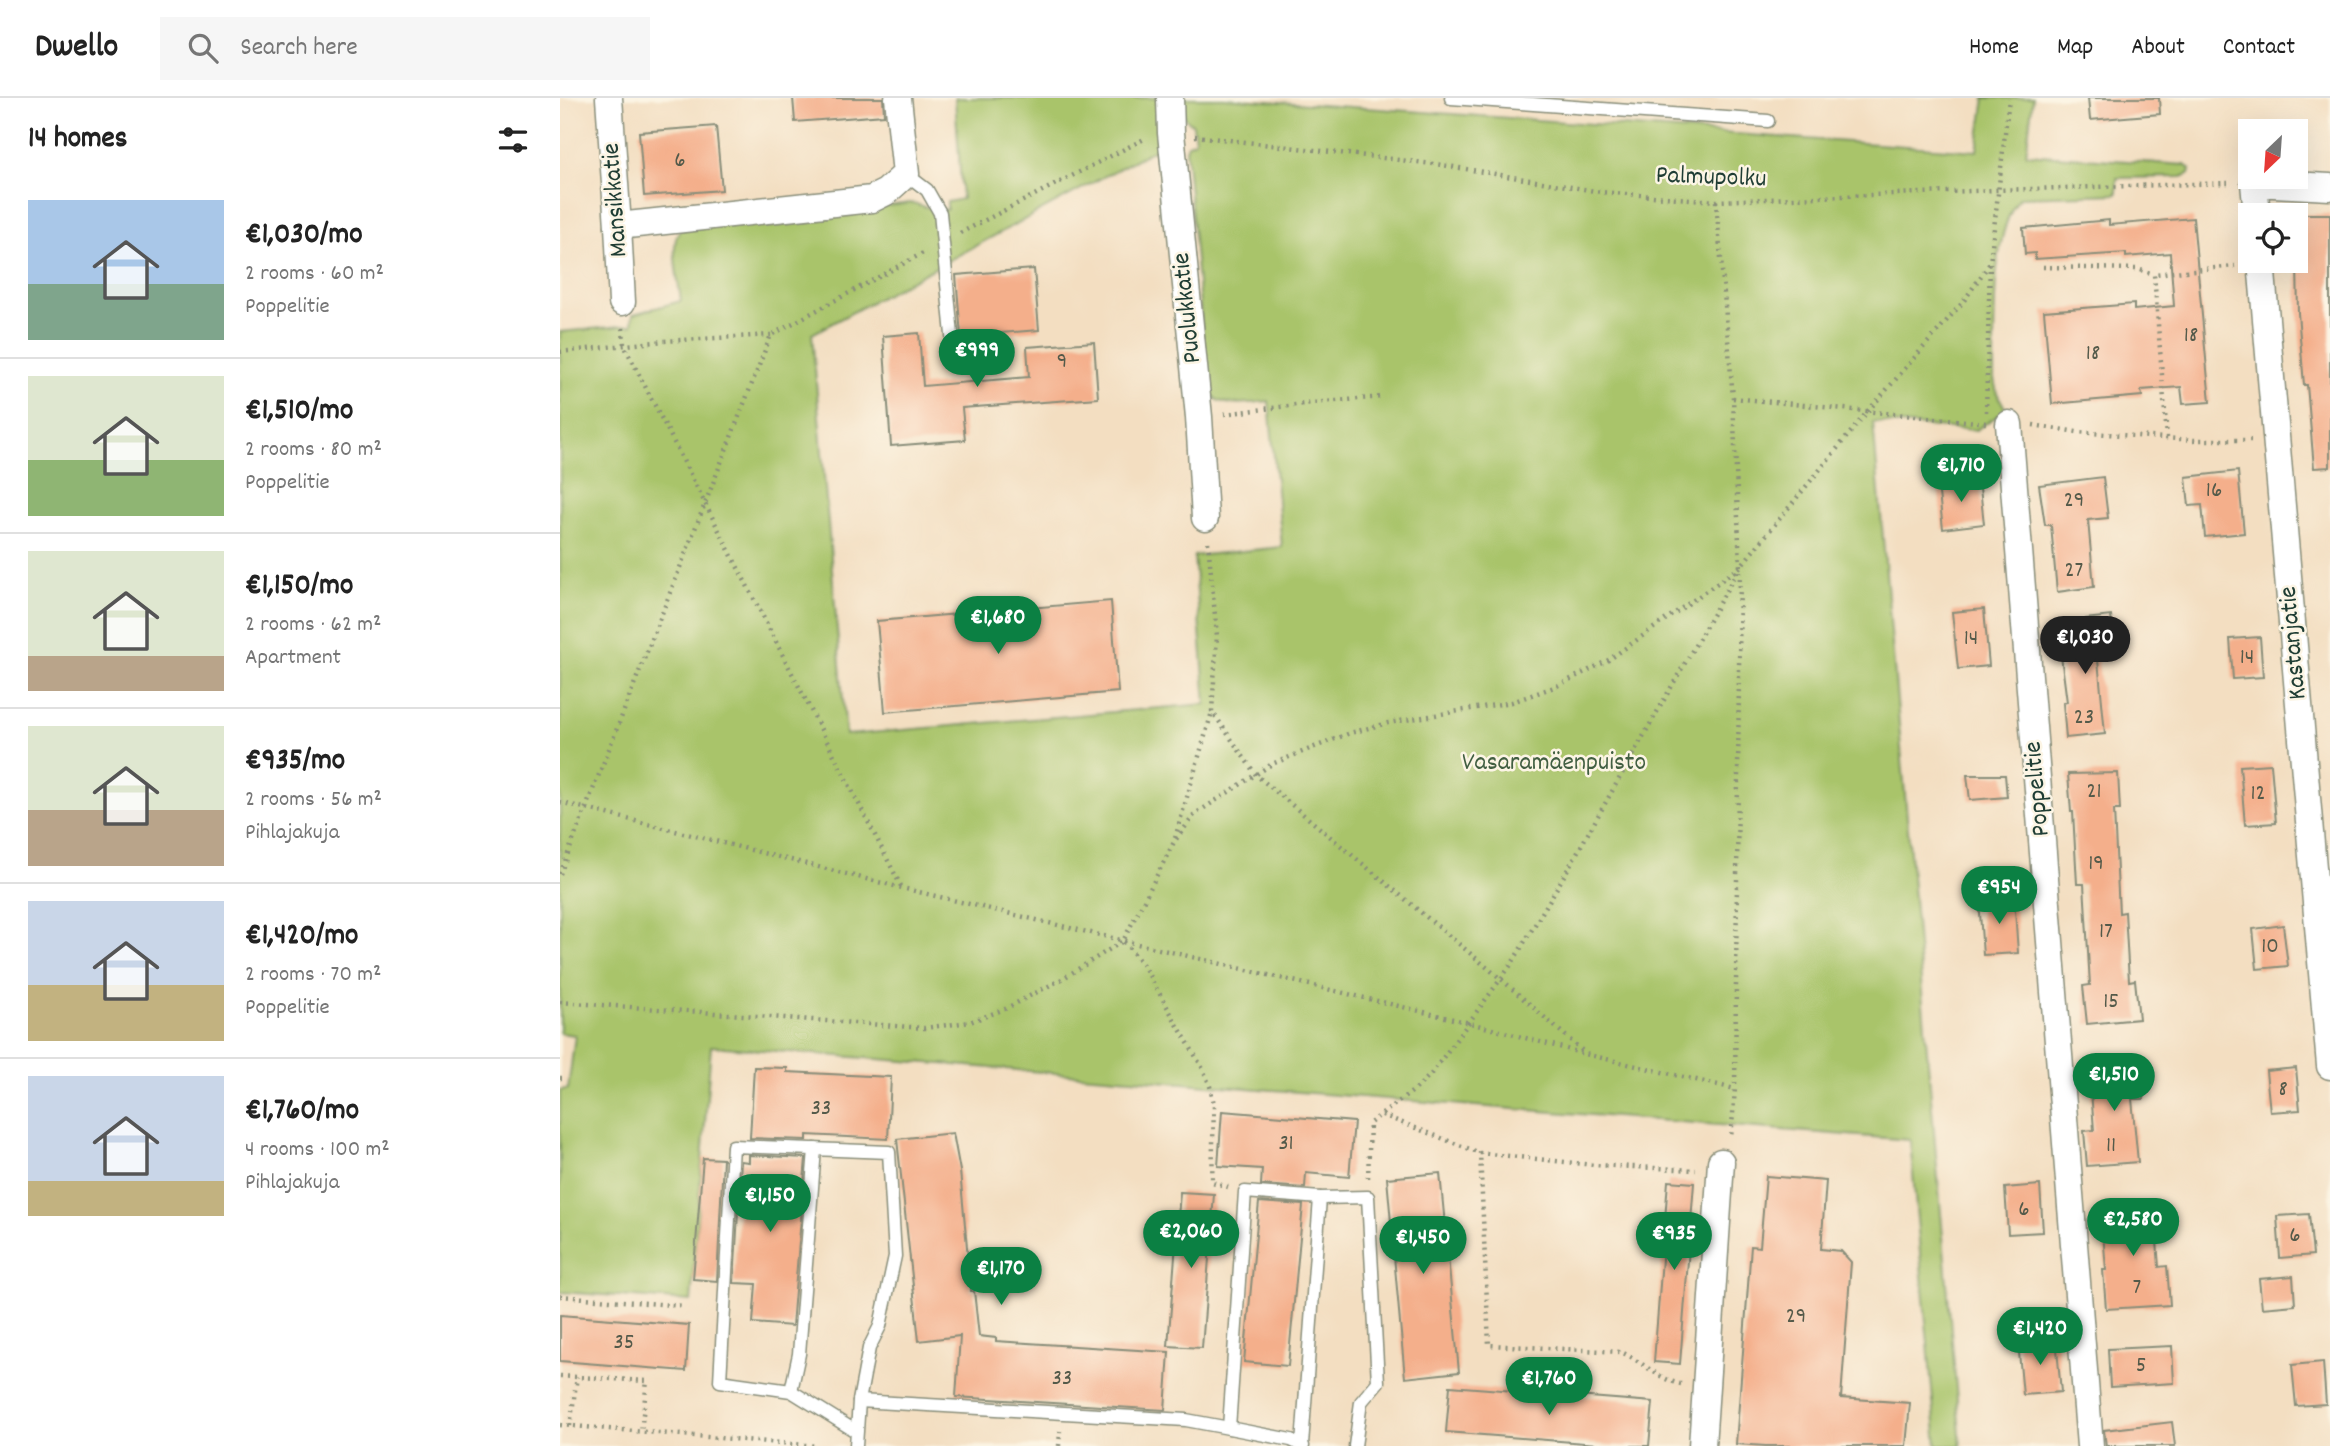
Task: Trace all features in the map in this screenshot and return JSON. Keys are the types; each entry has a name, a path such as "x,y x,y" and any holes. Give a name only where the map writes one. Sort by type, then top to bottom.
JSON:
{"street":[{"name":"Mansikkatie","path":"609,98 622,302"},
{"path":"618,226 872,199 886,192 906,174 898,98"},
{"name":"Puolukkatie","path":"1170,98 1171,133 1199,417 1205,518"},
{"path":"2308,186 2330,187"},
{"name":"Kastanjatie","path":"2262,273 2330,1066"},
{"name":"Poppelitie","path":"1997,423 2091,1446"},
{"path":"1702,1446 1721,1167"}],"lane":[{"path":"1451,98 1768,121"},
{"path":"906,174 927,190 940,213 953,345"},
{"path":"856,1446 857,1432 859,1401 869,1348 880,1326 895,1255 889,1152 733,1146 720,1381 791,1391 857,1432"},
{"path":"791,1391 799,1354 815,1149"},
{"path":"1229,1428 1245,1192 1320,1198 1368,1198 1378,1382 1361,1402 1355,1446"},
{"path":"859,1401 1186,1420 1291,1440 1302,1446 1320,1198"}],"path":[{"path":"1997,423 1990,263 2009,98"},
{"name":"Palmupolku","path":"1171,133 1442,165 1601,192 1716,201 2238,183"},
{"path":"560,352 664,341 771,335 1150,136 1171,133"},
{"path":"1381,1115 1480,1153 1594,1165 1721,1167 1731,1136 1735,1088 1740,567 1733,398 1716,201"},
{"path":"1368,1198 1370,1123 1417,1088 1470,1023 1501,979 1572,862 1740,567 1868,411 1963,302 1990,263"},
{"path":"2043,267 2137,269 2154,274 2238,265"},
{"path":"2154,274 2167,438"},
{"path":"560,874 771,335"},
{"path":"624,345 902,888"},
{"path":"1199,417 1383,397"},
{"path":"1733,398 2046,426 2077,432 2194,440 2276,439"},
{"path":"1174,842 1212,711 1217,636 1205,518"},
{"path":"560,1002 894,1027 947,1026 970,1022 1005,1009 1123,942 1174,842 1195,814 1272,764 1350,733 1388,723 1512,702 1558,686 1607,661 1740,567"},
{"path":"1212,711 1256,775 1501,979 1585,1054"},
{"path":"560,802 1123,942 1735,1088"},
{"path":"1123,942 1143,965 1203,1069 1210,1086 1214,1104 1212,1182 1245,1192"},
{"path":"1480,1153 1489,1345 1621,1352 1671,1382 1706,1389"},
{"path":"560,1296 684,1306"},
{"path":"560,1376 647,1381 641,1431"},
{"path":"570,1426 577,1377"},
{"path":"560,1425 818,1446"}],"green space":[{"name":"Vasaramäenpuisto","path":"955,98 1157,98 1159,147 812,334 846,735 1206,704 1194,556 1282,547 1269,401 1228,403 1214,397 1208,388 1186,149 1188,144 1195,141 1193,125 1184,117 1183,98 1224,98 1977,151 1985,98 2033,98 2026,154 2185,165 2190,169 2189,174 2182,177 2117,178 2117,194 2020,197 2010,213 2003,234 1998,258 1994,310 1994,379 1997,393 2006,410 1976,430 1873,422 1961,1446 1937,1446 1910,1140 711,1046 691,1301 560,1292 560,1090 568,1089 575,1035 560,1033 560,332 632,325 633,314 681,301 675,243 681,229 807,217 910,203 947,210 947,202 962,199"}],"building":[{"path":"793,98 883,98 884,115 795,122"},
{"path":"2088,98 2159,98 2160,114 2090,120"},
{"path":"716,126 722,190 644,196 639,132"},
{"path":"2308,214 2330,214 2330,467 2314,468 2298,313 2297,273 2308,273"},
{"path":"2193,218 2210,402 2183,404 2181,387 2141,390 2142,396 2052,404 2044,311 2134,304 2134,310 2174,306 2170,253 2035,259 2035,253 2025,254 2023,228 2109,220 2109,225"},
{"path":"1034,269 1039,330 961,336 956,275"},
{"path":"919,333 923,386 1029,377 1027,347 1094,342 1098,398 962,408 965,440 891,446 883,336"},
{"path":"2238,471 2244,533 2205,537 2202,505 2189,506 2186,477"},
{"path":"2103,477 2108,518 2088,520 2094,587 2057,592 2051,525 2045,525 2039,485"},
{"path":"1979,479 1984,524 1943,529 1938,484"},
{"path":"1111,601 1118,692 885,712 877,621"},
{"path":"1984,609 1989,666 1958,669 1952,612"},
{"path":"2111,616 2115,649 2102,650 2103,659 2098,660 2105,734 2066,738 2063,703 2067,702 2058,633 2087,629 2086,619"},
{"path":"2260,637 2263,677 2233,679 2230,639"},
{"path":"2271,764 2276,823 2245,825 2240,766"},
{"path":"2118,773 2120,810 2114,810 2119,913 2125,912 2129,981 2135,980 2139,1019 2087,1024 2083,986 2090,985 2084,884 2077,884 2068,774"},
{"path":"1967,775 2005,775 2007,797 1970,800"},
{"path":"2014,896 2018,953 1983,955 1979,899"},
{"path":"2283,925 2288,966 2257,969 2253,929"},
{"path":"2140,1060 2144,1099 2132,1099 2138,1162 2087,1166 2084,1131 2094,1130 2089,1064"},
{"path":"754,1067 787,1068 787,1072 891,1077 888,1139 807,1135 807,1140 750,1138"},
{"path":"2296,1068 2300,1110 2270,1112 2266,1071"},
{"path":"1222,1111 1354,1122 1349,1177 1306,1173 1305,1188 1261,1185 1262,1169 1218,1166"},
{"path":"953,1133 960,1171 971,1291 974,1291 979,1336 996,1338 996,1341 1169,1352 1165,1410 956,1397 960,1336 919,1341 897,1139"},
{"path":"749,1155 806,1158 792,1326 753,1323 756,1284 734,1283 741,1161 749,1162"},
{"path":"703,1158 723,1159 717,1281 693,1279"},
{"path":"1440,1173 1459,1372 1405,1378 1387,1178"},
{"path":"1766,1176 1826,1181 1821,1249 1841,1251 1851,1262 1841,1398 1910,1403 1906,1446 1736,1444 1751,1246 1760,1247"},
{"path":"1668,1181 1694,1183 1680,1364 1654,1362"},
{"path":"2040,1185 2043,1232 2008,1234 2005,1188"},
{"path":"1180,1192 1214,1194 1202,1348 1168,1346"},
{"path":"1259,1202 1303,1205 1288,1366 1244,1362"},
{"path":"2154,1203 2159,1267 2167,1266 2170,1305 2106,1309 2101,1207"},
{"path":"2309,1214 2313,1255 2280,1258 2277,1216"},
{"path":"2293,1276 2295,1305 2262,1308 2259,1279"},
{"path":"560,1315 689,1325 686,1371 560,1361"},
{"path":"2056,1338 2061,1392 2023,1395 2018,1342"},
{"path":"2172,1346 2174,1383 2110,1387 2108,1349"},
{"path":"2323,1362 2326,1404 2296,1406 2292,1365"},
{"path":"1450,1386 1653,1402 1649,1446 1446,1432"},
{"path":"2172,1422 2175,1446 2106,1446 2104,1430"}]}
